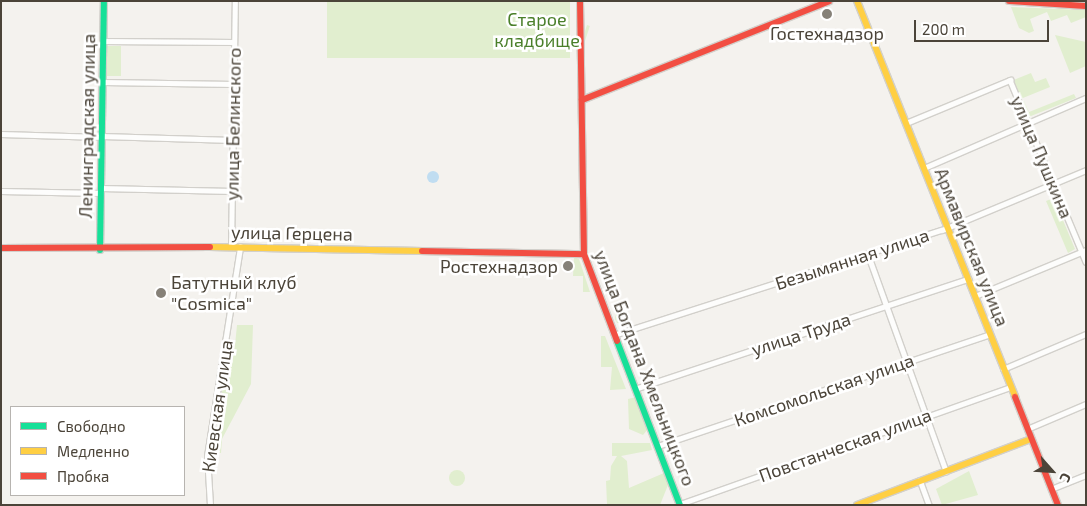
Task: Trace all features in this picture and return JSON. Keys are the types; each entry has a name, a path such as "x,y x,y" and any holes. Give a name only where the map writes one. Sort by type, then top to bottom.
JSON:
{"street":[{"name":"Ленинградская улица","path":"100,250 104,1"},
{"name":"улица Белинского","path":"231,247 235,1"},
{"name":"улица Богдана Хмельницкого","path":"580,1 584,254 680,504"},
{"path":"582,100 829,1"},
{"name":"Армавирская улица","path":"857,1 1058,505"},
{"path":"1009,1 1086,6"},
{"path":"103,41 234,42"},
{"name":"улица Пушкина","path":"906,123 1010,80 1086,262"},
{"path":"103,82 234,84"},
{"path":"924,168 1086,98"},
{"path":"1,134 233,140"},
{"name":"Безымянная улица","path":"614,335 948,228 1086,170"},
{"path":"1,192 101,190 232,191"},
{"path":"101,237 110,245"},
{"name":"улица Герцена","path":"1,248 100,250 110,245 584,254"},
{"name":"Киевская улица","path":"210,505 207,456 240,247"},
{"path":"975,296 1083,251"},
{"path":"868,254 946,470"},
{"name":"улица Труда","path":"635,389 968,279"},
{"name":"Комсомольская улица","path":"658,446 990,334"},
{"path":"1004,369 1086,334"},
{"name":"Повстанческая улица","path":"680,504 1010,386"},
{"path":"1027,428 1086,404"},
{"path":"857,505 1031,439"},
{"path":"1051,489 1086,475"},
{"path":"920,480 930,505"}],"green space":[{"name":"Старое кладбище","path":"327,1 570,1 570,58 327,58"},
{"path":"1011,7 1086,10 1086,17 1071,23 1067,15 1051,21 1047,12 1030,19 1034,31 1029,33 1019,28"},
{"path":"587,25 590,26 583,46 581,45"},
{"path":"1055,35 1086,42 1086,66 1070,73"},
{"path":"106,46 121,46 121,76 106,76"},
{"path":"1031,73 1035,82 1046,78 1050,87 1018,100 1011,81"},
{"path":"1074,94 1076,98 1026,118 1020,102 1024,101 1029,112"},
{"path":"1050,189 1075,249 1068,253 1046,201 1051,199"},
{"path":"574,257 579,259 590,292 583,292 583,276 573,276"},
{"path":"621,312 627,318 621,324 615,318"},
{"path":"237,325 253,325 251,384 222,439 221,453 213,453 228,349 235,345"},
{"path":"601,336 605,336 626,389 610,390 612,367 601,367"},
{"path":"636,397 648,429 643,435 629,429 628,399"},
{"path":"612,443 650,443 652,450 621,456 627,461 629,488 664,473 668,485 660,505 607,504 606,481 610,480 611,466 617,456 612,456"},
{"path":"457,470 463,472 465,478 463,484 457,486 451,484 449,478 451,472"},
{"path":"969,471 978,495 942,505 936,489"}],"water":[{"path":"431,171 435,171 439,177 435,183 431,183 427,179 427,175"}],"traffic: fast":[{"path":"100,250 104,1"},
{"path":"617,341 680,505"}],"traffic: slow":[{"path":"857,1 1015,397"},
{"path":"210,247 422,251"},
{"path":"857,505 1031,439"}],"traffic: jam":[{"path":"580,1 584,254 617,341"},
{"path":"582,100 829,1"},
{"path":"1009,1 1086,6"},
{"path":"1,248 210,247"},
{"path":"422,251 584,254"},
{"path":"1015,397 1058,505"}],"place":[{"name":"Гостехнадзор","path":"827,14"},
{"name":"Ростехнадзор","path":"568,266"},
{"name":"Батутный клуб \"Cosmica\"","path":"161,293"}]}
